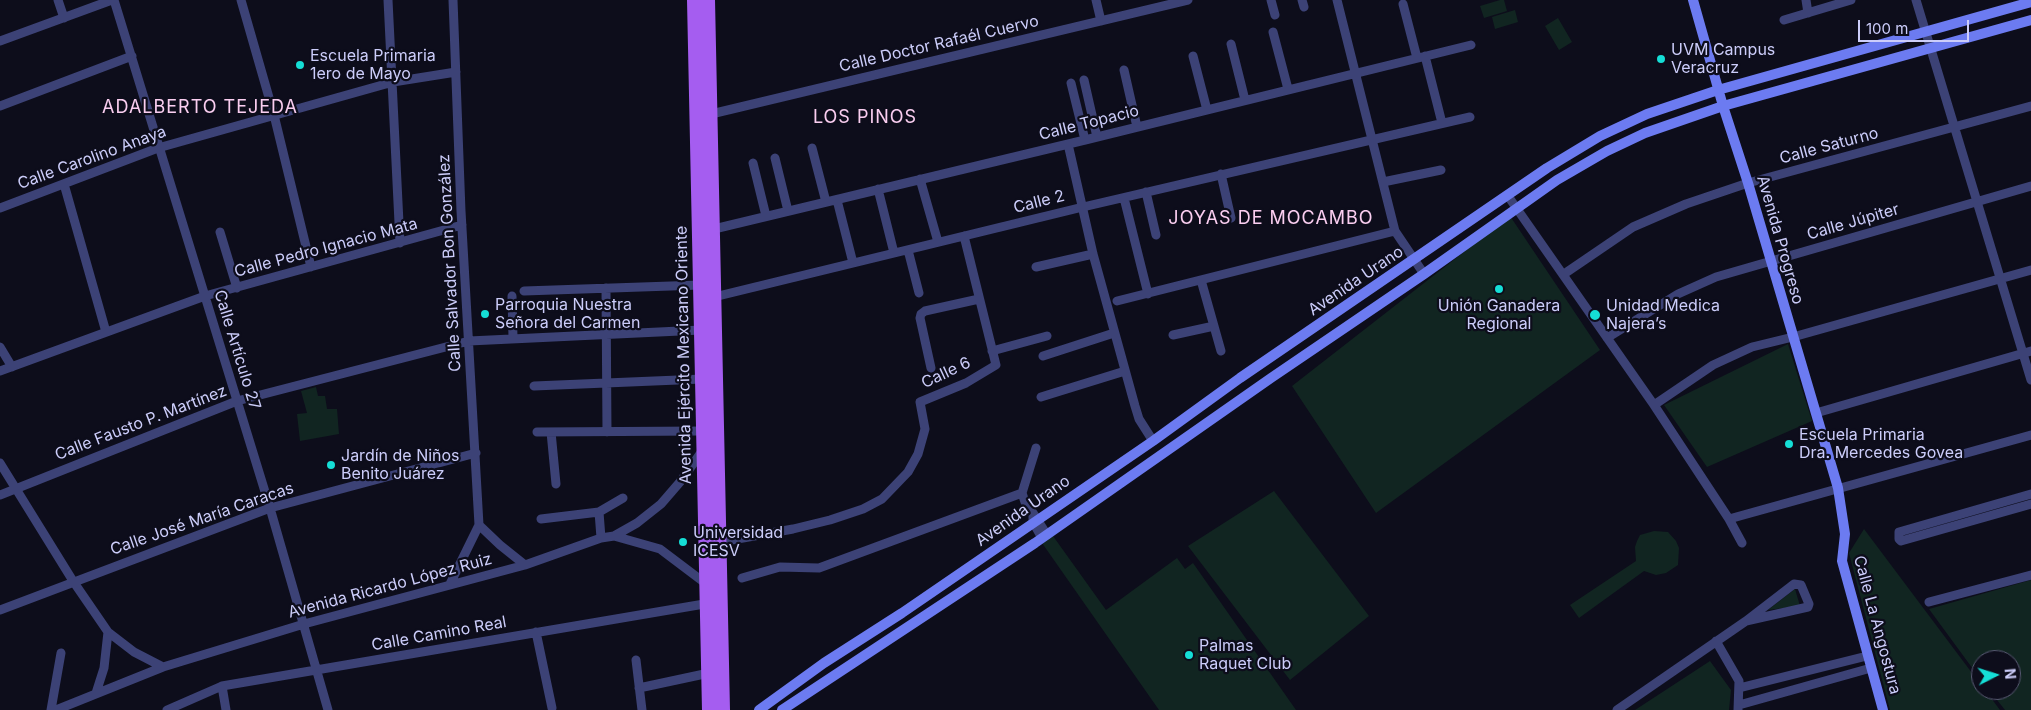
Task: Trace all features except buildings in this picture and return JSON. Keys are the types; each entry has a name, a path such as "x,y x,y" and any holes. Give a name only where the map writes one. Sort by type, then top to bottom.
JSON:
{"main road":[{"name":"Avenida Ejército Mexicano Oriente","path":"694,0 709,710"},
{"name":"Avenida Ejército Mexicano Oriente","path":"708,0 720,602 724,708"},
{"name":"Avenida Progreso","path":"1693,0 1718,90 1748,184 1838,488"},
{"name":"Avenida Urano","path":"760,710 824,663 902,613 1034,518 1153,441 1240,378 1548,168 1600,136 1647,114 1718,90 2031,2"},
{"name":"Avenida Urano","path":"782,710 1045,536 1557,180 1607,151 1645,133 1723,106 2031,20"},
{"path":"1103,474 1113,488"},
{"name":"Calle La Angostura","path":"1838,488 1845,534 1842,561 1867,656 1884,710"}],"street":[{"path":"58,0 64,18"},
{"path":"0,41 113,0"},
{"name":"Calle Artículo 27","path":"113,0 132,56 158,148 270,508 328,710"},
{"path":"241,0 274,115 311,267"},
{"path":"388,0 394,82 400,243"},
{"name":"Calle Salvador Bon González","path":"450,584 479,525 462,225 453,0"},
{"path":"1096,0 1101,21"},
{"name":"Calle Doctor Rafaél Cuervo","path":"696,116 1188,0"},
{"path":"1271,0 1275,15"},
{"path":"1337,0 1396,231 1424,274"},
{"path":"1806,0 1808,13"},
{"path":"1784,20 1851,0"},
{"path":"1916,0 2000,278 2027,353 2031,380"},
{"path":"1403,4 1424,56 1445,122"},
{"path":"1273,32 1288,89"},
{"path":"1231,44 1245,100"},
{"name":"Calle Topacio","path":"714,229 1471,45"},
{"path":"0,106 132,56"},
{"path":"1193,56 1207,110"},
{"path":"1124,70 1138,127"},
{"name":"Calle Carolino Anaya","path":"0,208 158,148 394,82 456,72"},
{"path":"1084,80 1097,137"},
{"path":"1071,83 1085,140"},
{"name":"Calle Saturno","path":"1564,274 1640,223 1686,204 1748,184 2031,106"},
{"name":"Calle 2","path":"714,296 1470,116"},
{"path":"1068,144 1093,254 1138,419 1153,441"},
{"path":"812,148 826,202"},
{"path":"775,158 788,211"},
{"path":"753,163 766,216"},
{"path":"1383,182 1441,170"},
{"path":"1221,174 1231,218"},
{"path":"920,179 938,242"},
{"path":"64,184 106,332"},
{"name":"Calle Júpiter","path":"1607,338 1678,294 1716,277 2031,186"},
{"path":"878,189 894,253"},
{"path":"1146,192 1156,235"},
{"path":"1508,196 1654,404 1729,519 1742,543"},
{"path":"1124,198 1148,294"},
{"path":"837,200 853,263"},
{"name":"Calle Pedro Ignacio Mata","path":"0,371 205,296 462,225"},
{"path":"1117,301 1396,231"},
{"path":"220,232 237,288"},
{"name":"Calle 6","path":"705,544 719,543 830,520 863,509 882,499 908,472 918,454 925,430 920,402 966,383 996,365 964,236"},
{"path":"908,250 919,293"},
{"path":"1036,268 1093,254"},
{"path":"1654,404 1688,380 1732,355 1752,347 2031,270"},
{"path":"1201,280 1221,351"},
{"path":"524,291 700,285"},
{"path":"606,288 607,432"},
{"path":"512,296 512,338"},
{"path":"932,368 921,314 925,311 979,299"},
{"path":"1173,335 1214,326"},
{"name":"Calle Fausto P. Martínez","path":"0,495 237,402 469,340 700,330"},
{"path":"1043,356 1114,333"},
{"path":"992,351 1047,336"},
{"path":"0,347 12,367"},
{"path":"1816,413 2027,353"},
{"path":"1041,397 1125,371"},
{"path":"534,386 702,379"},
{"path":"537,432 703,431"},
{"path":"552,432 556,484"},
{"path":"1729,519 2031,435"},
{"path":"1036,448 1022,493 1024,502 1045,536"},
{"name":"Avenida Ricardo López Ruiz","path":"56,710 164,667 304,624 525,564 601,538 614,536 637,523 661,504 703,450"},
{"name":"Calle José María Caracas","path":"0,610 270,508 476,453"},
{"path":"0,463 73,581 108,632 134,652 164,667"},
{"path":"742,578 780,567 819,568 1022,493"},
{"path":"2031,494 1899,532 1899,539 1901,541 2031,504"},
{"path":"541,519 599,512 623,498"},
{"path":"599,512 601,538"},
{"path":"479,525 500,545 525,564"},
{"path":"614,536 660,549 705,583 720,584"},
{"path":"1929,602 2031,575"},
{"path":"1617,710 1746,622 1794,584 1798,584 1809,604 1808,607 1746,622"},
{"name":"Calle Camino Real","path":"167,710 222,686 720,602"},
{"path":"96,693 104,668 108,632"},
{"path":"536,632 552,708"},
{"path":"1716,641 1737,677 1740,688 1739,708 1871,668"},
{"path":"51,710 61,653"},
{"path":"1740,688 1867,656"},
{"path":"636,660 642,710"},
{"path":"1806,671 1808,686"},
{"path":"639,688 709,673"},
{"path":"222,686 226,710"}],"green space":[{"path":"1504,0 1507,11 1484,18 1480,6"},
{"path":"1515,10 1518,22 1495,29 1492,17"},
{"path":"1558,18 1572,42 1559,50 1545,26"},
{"path":"1510,216 1600,350 1376,513 1292,386"},
{"path":"1788,344 1812,421 1707,467 1664,405"},
{"path":"316,387 318,396 325,396 327,409 337,409 339,434 300,441 297,414 307,413 301,391"},
{"path":"1274,491 1369,616 1290,680 1188,546"},
{"path":"1864,529 1971,672 1971,700 1992,700 2000,710 1890,710 1849,553"},
{"path":"1654,531 1668,532 1676,541 1679,548 1678,565 1666,573 1656,575 1644,571 1579,618 1570,605 1636,561 1635,547 1640,535"},
{"name":"Palmas Raquet Club","path":"1053,536 1106,610 1177,558 1185,569 1193,563 1296,710 1159,710 1042,543"},
{"path":"2031,580 2031,710 2005,710 1997,700 2021,700 2021,650 1971,650 1971,666 1929,609"},
{"path":"1795,589 1800,606 1768,610"},
{"path":"1710,661 1731,690 1729,710 1635,710"}],"place":[{"name":"UVM Campus Veracruz","path":"1661,59"},
{"name":"Escuela Primaria 1ero de Mayo","path":"300,65"},
{"name":"Unión Ganadera Regional","path":"1499,289"},
{"name":"Parroquia Nuestra Señora del Carmen","path":"485,314"},
{"name":"Unidad Medica Najera’s","path":"1595,315"},
{"name":"Escuela Primaria Dra. Mercedes Govea","path":"1789,444"},
{"name":"Jardín de Niños Benito Juárez","path":"331,465"},
{"name":"Universidad ICESV","path":"683,542"},
{"name":"Palmas Raquet Club","path":"1189,655"}],"district":[{"name":"ADALBERTO TEJEDA","path":"200,108"},
{"name":"LOS PINOS","path":"865,118"},
{"name":"JOYAS DE MOCAMBO","path":"1271,219"}]}
